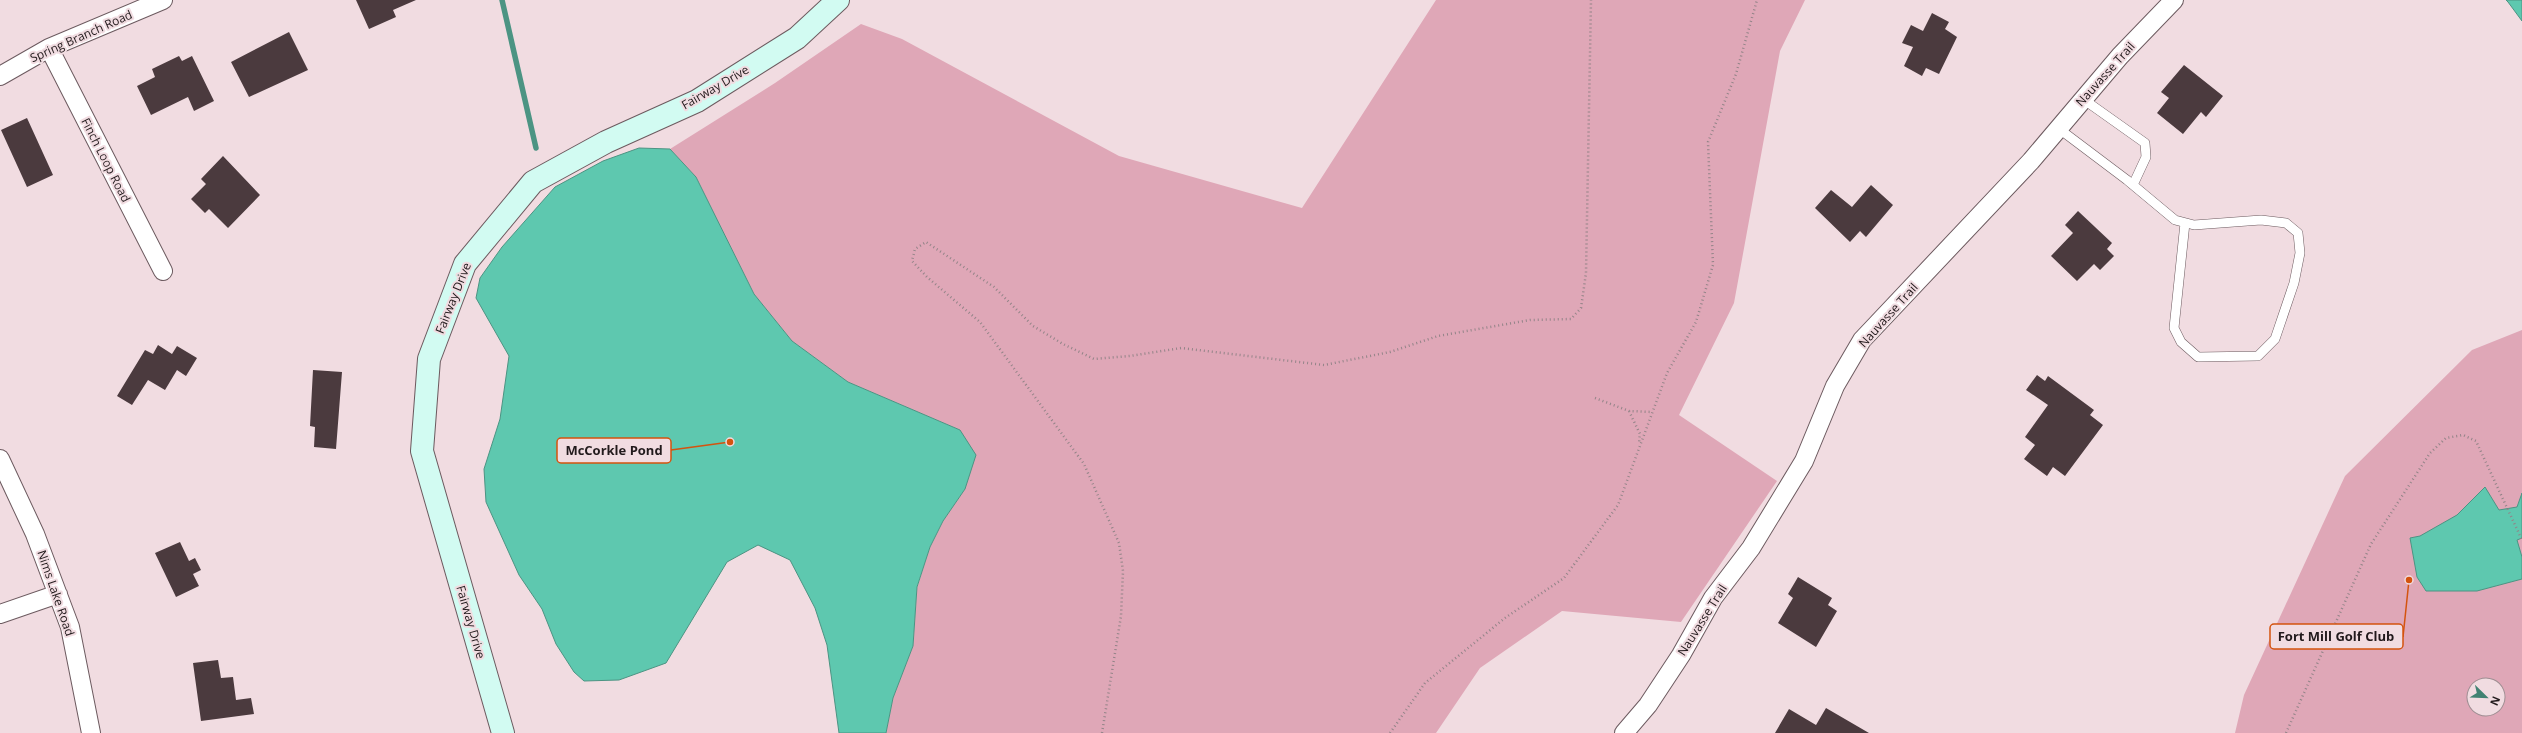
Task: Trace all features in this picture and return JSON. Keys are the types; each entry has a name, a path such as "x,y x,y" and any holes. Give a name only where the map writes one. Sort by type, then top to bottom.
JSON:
{"street":[{"name":"Spring Branch Road","path":"0,76 49,48 163,0"},
{"name":"Fairway Drive","path":"503,733 422,451 429,359 465,264 533,182 606,142 697,101 797,38 838,0"},
{"name":"Nauvasse Trail","path":"1624,733 1648,705 1681,655 1713,598 1751,548 1804,461 1835,386 1862,340 2058,128 2120,56 2174,0"},
{"name":"Finch Loop Road","path":"49,48 163,271"},
{"name":"Nims Lake Road","path":"0,459 35,534 70,628 91,733"},
{"path":"0,614 58,594"}],"lane":[{"path":"2083,99 2145,143 2146,157 2133,184"},
{"path":"2058,128 2133,184 2175,220 2194,225 2261,220 2286,224 2298,232 2300,254 2294,283 2275,339 2258,356 2198,357 2180,342 2174,328 2185,223"}],"path":[{"path":"1102,733 1121,616 1123,571 1119,543 1084,464 980,322 926,276 912,261 915,249 926,242 994,287 1033,326 1063,344 1094,359 1130,356 1180,348 1324,365 1390,352 1438,336 1530,320 1571,319 1581,308 1586,273 1591,0"},
{"path":"1390,733 1425,683 1505,618 1564,578 1618,505 1667,373 1696,322 1713,265 1708,142 1736,74 1757,0"},
{"path":"1595,398 1629,410 1652,412"},
{"path":"1629,410 1640,434 1639,447"},
{"path":"2286,733 2371,544 2430,453 2446,438 2463,435 2476,440 2522,540"}],"shaded area":[{"path":"1436,0 1805,0 1780,51 1734,303 1679,415 1777,481 1681,622 1562,611 1480,668 1436,733 886,733 893,698 913,646 917,588 930,547 943,521 965,489 960,430 848,382 792,341 754,294 696,177 670,149 775,83 861,24 902,39 1119,156 1302,208"},
{"path":"2506,0 2522,0 2522,21 2508,2"},
{"path":"639,148 670,149 696,177 754,294 792,341 848,382 960,430 976,455 965,489 943,521 930,547 917,587 913,646 893,698 886,733 839,733 827,645 815,608 790,560 758,545 727,562 666,663 619,680 584,681 574,672 556,644 542,609 519,575 486,502 484,469 500,419 509,356 476,298 480,278 502,247 555,187 603,161"},
{"path":"2522,330 2522,733 2235,733 2244,695 2345,476 2472,350"},
{"path":"2485,487 2499,510 2517,507 2522,493 2522,538 2517,540 2522,557 2522,579 2477,591 2426,591 2417,577 2410,538 2420,536 2457,515"}],"building":[{"path":"356,0 416,0 393,10 396,17 369,29"},
{"path":"1932,13 1949,22 1945,29 1957,37 1939,74 1926,68 1922,76 1904,66 1913,47 1902,43 1911,25 1923,31"},
{"path":"289,32 308,70 249,97 231,62"},
{"path":"179,56 182,61 192,56 214,101 194,111 188,97 151,115 137,86 155,77 152,69"},
{"path":"2184,65 2223,96 2206,117 2201,112 2183,134 2157,113 2169,98 2161,92"},
{"path":"27,118 53,175 27,187 1,130"},
{"path":"223,156 260,195 228,228 209,209 205,213 191,199 206,184 201,179"},
{"path":"1871,185 1893,205 1866,237 1860,231 1850,242 1815,208 1831,190 1852,207"},
{"path":"2078,211 2112,243 2107,249 2114,256 2100,270 2094,264 2077,281 2051,256 2073,233 2065,225"},
{"path":"158,345 172,354 177,346 197,358 186,376 177,370 165,390 148,380 132,405 117,396 145,350 153,354"},
{"path":"313,370 342,372 336,449 314,447 315,427 310,426"},
{"path":"2037,375 2045,381 2048,376 2094,410 2090,415 2103,425 2065,476 2053,467 2047,476 2024,459 2035,445 2025,437 2048,405 2026,390"},
{"path":"180,542 189,561 195,558 201,570 193,574 199,586 176,597 155,553"},
{"path":"1798,577 1832,598 1828,605 1837,611 1816,647 1778,623 1793,598 1788,594"},
{"path":"218,660 221,678 233,677 236,700 251,698 254,714 201,721 193,663"},
{"path":"1826,708 1869,733 1775,733 1789,709 1816,725"}],"waterway":[{"path":"502,0 536,148"}],"place":[{"name":"McCorkle Pond","path":"730,442"},
{"name":"Fort Mill Golf Club","path":"2409,580"}]}
